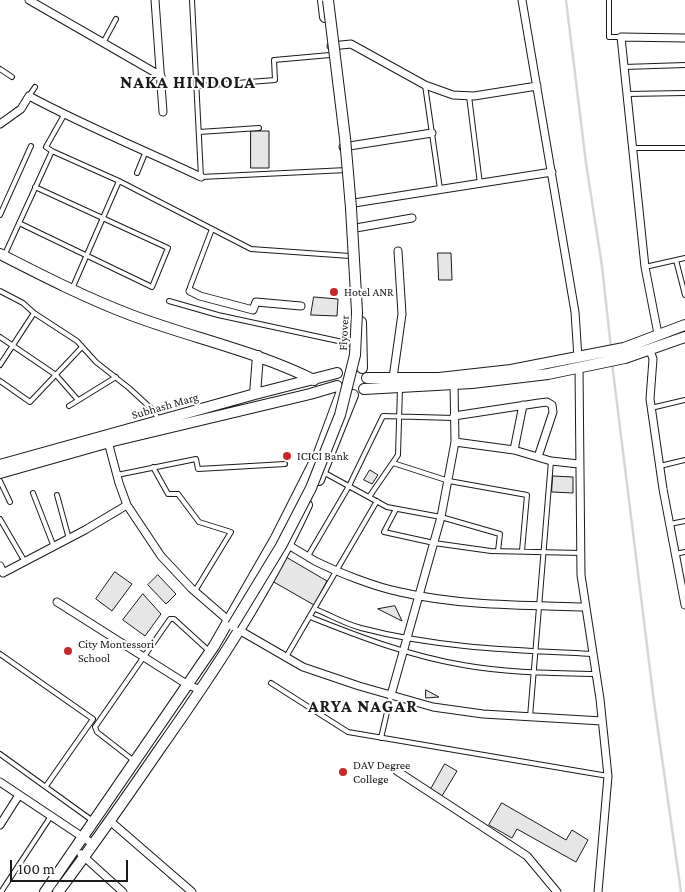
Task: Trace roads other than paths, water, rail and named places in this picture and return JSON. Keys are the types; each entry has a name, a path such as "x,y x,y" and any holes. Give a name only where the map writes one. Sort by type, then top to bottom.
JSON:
{"main road":[{"path":"323,0 332,49 348,170 350,256 354,307 349,364"},
{"name":"Flyover","path":"211,651 225,638 234,626 288,534 311,488 340,415 356,355 358,312 351,208 345,138 328,0"},
{"path":"332,49 333,0"},
{"path":"348,170 356,228 361,305 362,368 367,378 364,389"},
{"path":"2,255 71,290 132,315 258,356 314,380"},
{"path":"624,353 658,334 685,326"},
{"path":"45,892 211,651 234,626 289,545 323,472 353,395 364,389 513,379 595,359 650,350 685,337"},
{"path":"255,394 258,356"},
{"path":"367,378 439,378 578,363"},
{"path":"58,892 110,821 222,657 234,626 319,453 340,388 337,373 349,364 358,365 362,368"},
{"name":"Subhash Marg","path":"0,465 108,439 159,421 337,373"},
{"path":"0,473 108,439 310,394 340,388 353,395"},
{"name":"Flyover","path":"222,657 225,638"}],"street":[{"path":"29,0 160,76"},
{"path":"155,0 163,112"},
{"path":"522,0 575,312 578,363 581,575 596,674 608,776 598,892"},
{"path":"658,334 646,267 621,37 685,38"},
{"path":"332,49 351,44 425,85 453,95 469,96 537,86"},
{"path":"0,124 21,109 29,96 64,115 201,177"},
{"path":"346,147 432,133"},
{"path":"354,203 552,172"},
{"path":"356,228 412,218"},
{"path":"393,378 402,314 398,251"},
{"path":"190,291 200,296 253,310 256,302 301,306"},
{"path":"650,350 653,359 651,408 685,604"},
{"path":"391,695 442,517 455,442 454,384"},
{"path":"454,417 523,405 547,402 552,404 550,423 538,457"},
{"path":"514,450 523,405"},
{"path":"108,439 116,475 127,505 162,556 195,591 234,626 286,657 304,667 359,686 433,707 483,714 602,721"},
{"path":"455,442 514,450 551,461 579,464"},
{"path":"0,566 3,573 69,539 127,505"},
{"path":"276,538 338,570 399,592 448,600 502,605 585,607"},
{"path":"57,602 188,685 201,690"},
{"path":"397,771 526,856 557,892"},
{"path":"0,782 93,844"},
{"path":"0,825 19,795"},
{"path":"110,821 192,892"},
{"path":"75,849 123,892"}],"lane":[{"path":"192,0 198,86 201,177 348,170"},
{"path":"609,0 609,37 621,37"},
{"path":"103,42 116,19"},
{"path":"198,86 275,80 274,60 332,49"},
{"path":"624,66 685,65"},
{"path":"0,69 12,76"},
{"path":"425,85 440,190"},
{"path":"29,96 35,87"},
{"path":"627,94 685,93"},
{"path":"469,96 480,184"},
{"path":"64,115 46,148 52,151 119,181 251,249 350,256"},
{"path":"199,132 258,128"},
{"path":"0,215 31,146"},
{"path":"633,148 685,148"},
{"path":"2,255 52,151"},
{"path":"137,173 146,151"},
{"path":"71,290 119,181"},
{"path":"19,223 152,286 168,248 35,187"},
{"path":"190,291 212,229"},
{"path":"646,267 685,258"},
{"path":"676,260 685,295"},
{"path":"0,291 23,304 77,341 96,362 154,411 159,421"},
{"path":"169,301 218,315 352,344"},
{"path":"0,365 34,313"},
{"path":"0,337 56,375 78,400"},
{"path":"0,381 30,402 82,347"},
{"path":"69,406 116,377"},
{"path":"369,497 398,455 400,387"},
{"path":"651,408 685,400"},
{"path":"308,556 349,486 383,416 454,417"},
{"path":"116,475 196,459 198,469 285,464"},
{"path":"660,466 685,460"},
{"path":"530,717 551,461"},
{"path":"393,463 448,481 527,495 522,551"},
{"path":"312,466 387,507 442,517 500,534 498,551"},
{"path":"153,468 168,494 178,494 199,522 231,532 195,591"},
{"path":"0,481 10,502"},
{"path":"33,493 54,547"},
{"path":"57,495 69,539"},
{"path":"286,657 377,501"},
{"path":"396,509 384,532 434,543 498,551 581,553"},
{"path":"0,518 25,562"},
{"path":"670,524 685,521"},
{"path":"676,554 685,552"},
{"path":"315,609 359,628 407,638 464,647 592,654"},
{"path":"310,617 359,637 403,651 462,665 513,672 596,674"},
{"path":"135,762 96,732 95,728 143,657 172,618 211,651"},
{"path":"0,654 93,719 46,786"},
{"path":"271,683 348,732 608,776"},
{"path":"381,738 391,695"},
{"path":"0,754 94,822"},
{"path":"1,892 51,816"}],"waterway":[{"path":"566,0 586,163 602,266 611,348"},
{"path":"612,363 654,702 681,892"}],"place":[{"name":"Hotel ANR","path":"334,292"},
{"name":"ICICI Bank","path":"287,456"},
{"name":"City Montessori School","path":"68,651"},
{"name":"DAV Degree College","path":"343,772"}],"district":[{"name":"NAKA HINDOLA","path":"188,82"},
{"name":"ARYA NAGAR","path":"363,706"}]}
